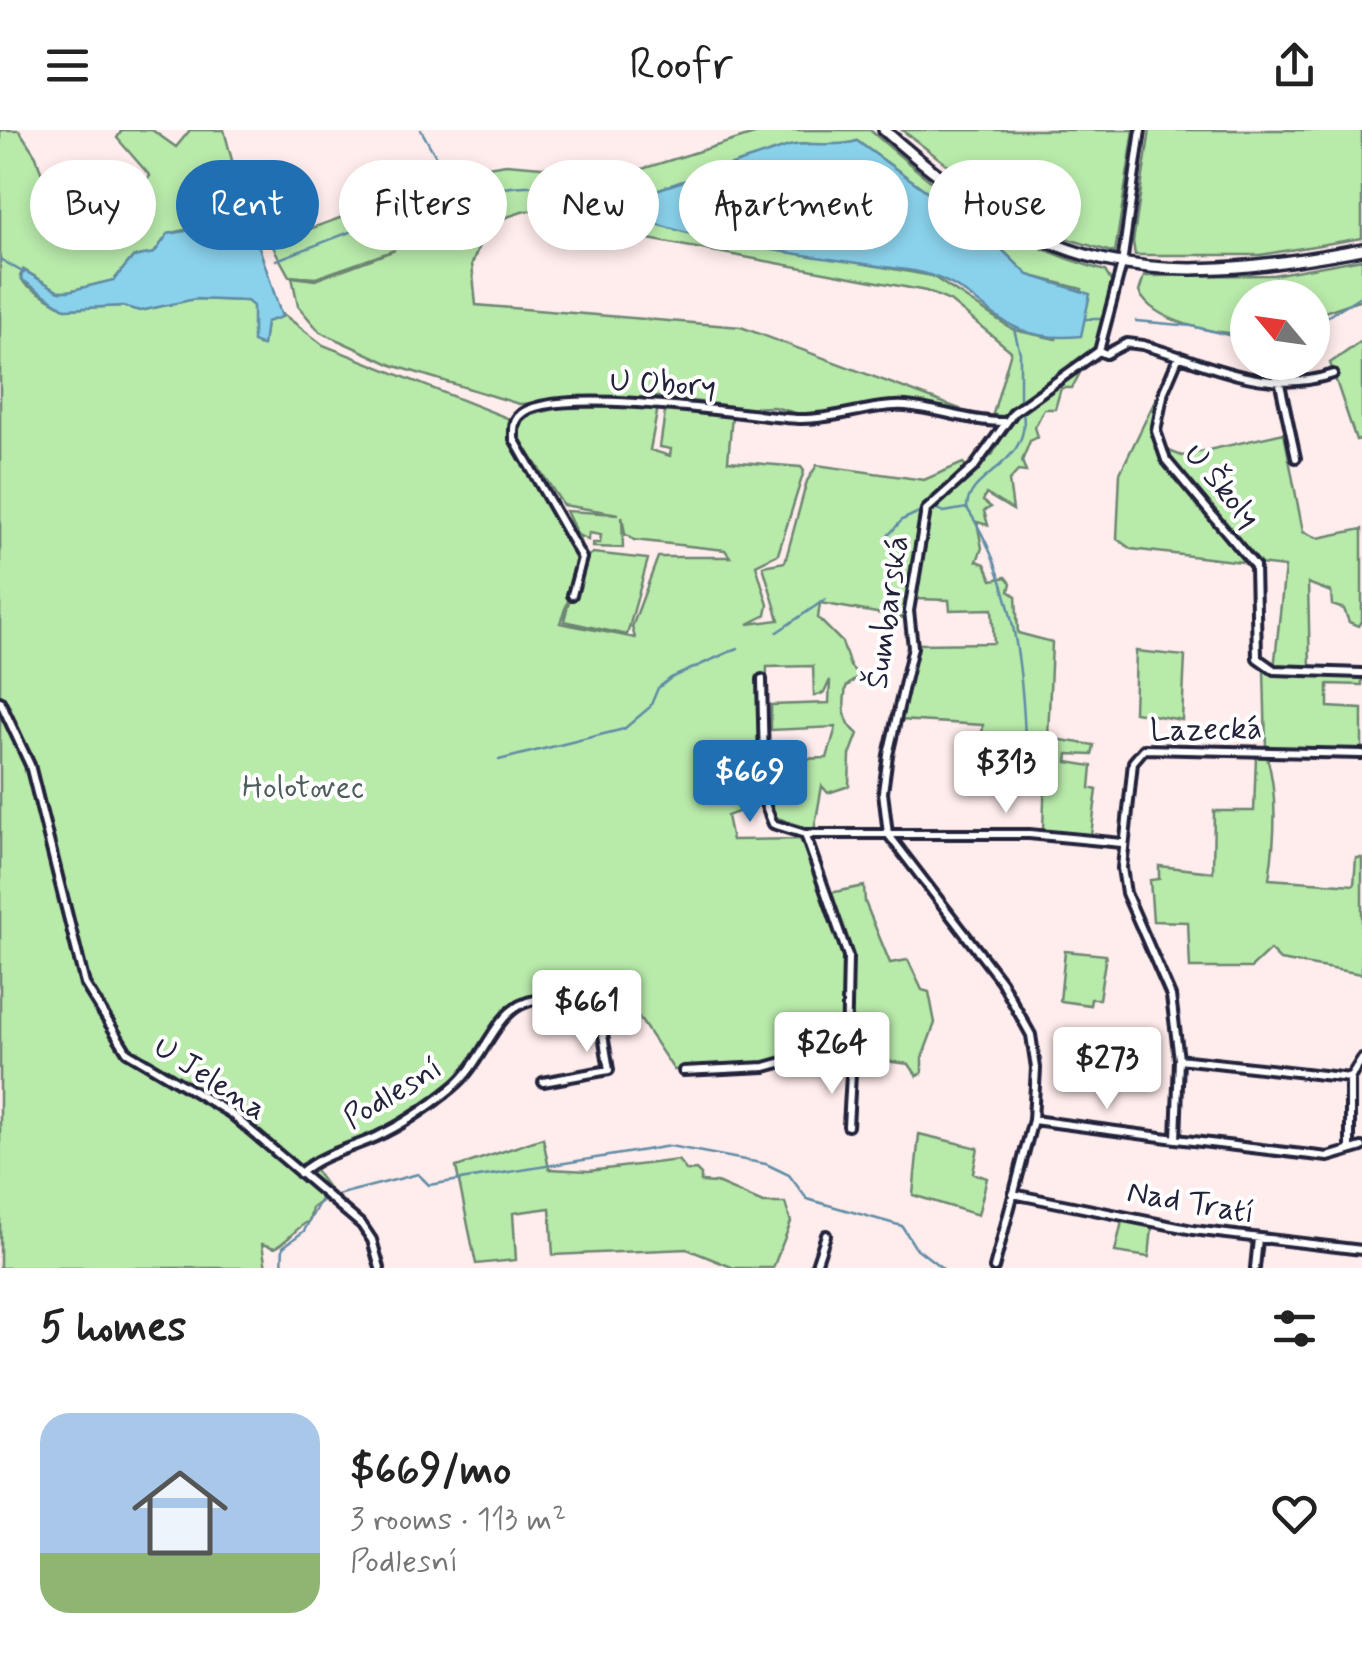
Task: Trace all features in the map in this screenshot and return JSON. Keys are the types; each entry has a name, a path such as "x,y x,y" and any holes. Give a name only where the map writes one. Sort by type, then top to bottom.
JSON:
{"street":[{"path":"884,130 945,184 986,213 1065,251 1122,264 1208,270 1277,264 1362,249"},
{"path":"1141,130 1122,264 1099,351 1106,354 1126,343 1240,377 1280,384 1306,383 1333,374"},
{"name":"Šumbarská","path":"888,834 883,792 913,647 909,611 926,510 974,467 1004,422 1099,351"},
{"name":"U Školy","path":"1179,356 1164,391 1156,431 1166,460 1255,566 1254,653 1274,670 1362,673"},
{"path":"1280,384 1296,458"},
{"name":"U Obory","path":"572,595 582,558 514,439 514,426 524,412 557,406 656,402 809,419 910,406 1004,422"},
{"path":"762,679 766,816 773,824 805,834 1029,834 1122,843"},
{"name":"U Jelena","path":"0,701 30,765 85,984 127,1052 230,1112 362,1225 372,1240 380,1268"},
{"name":"Lazecká","path":"1176,1139 1179,1060 1171,996 1126,893 1122,843 1132,762 1137,752 1144,749 1362,754"},
{"path":"805,834 848,956 846,1056"},
{"path":"888,834 1018,1006 1031,1035 1036,1068 1033,1120 994,1268"},
{"name":"Podlesní","path":"300,1173 320,1158 377,1137 450,1090 477,1064 501,1021 519,1006 554,996 632,1013"},
{"path":"542,1082 609,1070 598,1005"},
{"path":"684,1071 764,1067 816,1053 852,1057 848,1126"},
{"path":"1350,1150 1350,1078 1362,1059"},
{"path":"1179,1060 1350,1078"},
{"path":"1033,1120 1328,1157 1362,1147"},
{"name":"Nad Tratí","path":"1013,1194 1258,1239 1362,1250"},
{"path":"815,1268 826,1235"},
{"path":"1255,1268 1258,1239"}],"shaded area":[{"path":"1134,130 1149,130 1133,242 1135,255 1115,253"}],"green space":[{"name":"Holotovec","path":"0,130 19,130 37,160 30,160 30,250 156,250 156,160 136,160 117,138 122,130 152,130 176,147 190,130 224,130 232,160 176,160 176,232 168,234 154,254 133,257 114,280 69,291 59,291 24,270 20,276 25,284 66,309 122,306 140,311 194,299 247,301 253,305 258,345 262,346 266,322 283,314 323,345 510,419 511,440 577,534 566,511 619,514 563,505 518,437 523,417 559,408 658,407 650,450 670,456 671,449 660,447 666,406 732,415 728,461 801,467 804,471 778,554 756,565 768,605 766,615 748,624 779,620 763,566 785,562 807,481 817,465 924,480 963,463 966,466 920,510 905,618 820,603 818,618 842,642 850,666 859,676 846,687 844,701 846,718 858,734 850,755 849,786 828,793 822,786 814,831 772,816 767,760 827,758 836,727 771,730 771,705 829,703 830,680 824,693 814,696 813,666 767,667 762,803 727,816 732,840 808,839 825,894 864,886 865,902 890,963 908,960 922,990 929,992 935,1023 922,1058 922,1073 917,1076 909,1064 805,1051 764,1064 674,1070 638,1016 615,1005 540,995 516,1005 475,1063 443,1093 377,1135 309,1162 332,1193 312,1208 309,1221 280,1245 275,1248 262,1244 266,1268 0,1268","holes":["622,516 625,534 634,540 725,550 730,557 658,557 632,627 635,638 560,623 572,589 564,621 627,635 648,559 593,553 585,558 578,535 588,540 589,533 601,535 600,543 593,543 593,547 623,548"]},
{"path":"767,130 870,130 906,160 883,160 857,141 835,148 805,143 751,160 679,160 679,183 659,189 659,164"},
{"path":"902,130 1134,130 1115,253 1081,243 1081,160 941,160"},
{"path":"1150,130 1362,130 1362,238 1260,255 1135,255 1133,242"},
{"path":"908,162 926,177 928,192 908,178"},
{"path":"507,164 527,166 527,211 507,217"},
{"path":"659,208 679,222 679,245 659,241"},
{"path":"339,218 339,250 395,250 316,278 289,276 275,250 319,250 319,226"},
{"path":"395,250 477,250 472,264 476,305 741,327 960,409 958,414 891,402 803,415 774,407 747,408 659,397 519,404 392,365 320,332 298,306 292,277 315,280"},
{"path":"707,250 788,250 932,276 1014,330 1056,339 1082,289 1028,275 1002,250 1046,250 1105,271 1114,286 1099,342 1082,363 1001,419 993,414 1011,351 950,301 926,291"},
{"path":"1362,259 1362,299 1330,310 1330,280 1230,280 1230,333 1172,319 1147,303 1139,292 1144,276 1273,275"},
{"path":"1362,341 1362,439 1356,440 1330,363"},
{"path":"1082,369 1072,388 1061,388 1055,409 1044,409 1035,427 1038,437 1030,441 1022,461 1026,472 1018,471 1009,481 1013,510 986,494 983,501 991,507 984,511 988,525 977,522 982,548 977,561 985,564 992,580 1006,577 1011,583 1009,591 1016,596 1018,633 1052,642 1048,738 1094,745 1092,755 1068,754 1067,762 1092,766 1090,788 1097,790 1091,835 1043,830 1045,774 1013,777 984,769 980,751 983,725 900,720 918,644 994,643 992,609 950,610 949,600 917,599 930,510 943,494 992,455 1016,414"},
{"path":"1167,376 1154,430 1169,451 1182,456 1284,433 1303,532 1318,538 1362,529 1362,620 1358,626 1349,622 1344,609 1332,605 1331,592 1308,583 1310,669 1274,669 1285,567 1131,549 1117,539 1120,473"},
{"path":"1136,651 1185,656 1182,720 1134,712"},
{"path":"1264,670 1276,675 1362,675 1362,685 1328,684 1328,707 1362,709 1362,750 1266,748"},
{"path":"1256,756 1267,757 1273,786 1274,833 1269,879 1354,885 1356,858 1362,858 1362,974 1280,960 1270,950 1251,968 1190,968 1188,922 1153,921 1150,880 1159,879 1159,866 1213,872 1214,811 1254,811"},
{"path":"1065,951 1106,955 1099,999 1091,999 1090,1005 1060,1001"},
{"path":"919,1134 978,1148 973,1173 987,1178 978,1215 913,1195"},
{"path":"543,1138 549,1169 589,1171 678,1160 687,1171 696,1170 701,1182 717,1183 763,1203 785,1203 791,1222 773,1268 734,1268 687,1249 553,1255 550,1208 513,1213 516,1260 476,1264 456,1167"},
{"path":"1123,1217 1152,1227 1149,1257 1115,1252"}],"water":[{"path":"857,141 883,160 747,160 789,146"},
{"path":"908,178 928,192 928,250 1002,250 1028,275 1090,294 1081,336 1051,337 1008,323 938,278 774,250 908,250"},
{"path":"679,182 679,231 659,224 659,189"},
{"path":"176,233 176,250 260,250 282,317 266,322 263,346 253,342 253,306 247,301 195,299 140,311 122,306 66,309 21,279 23,270 59,291 114,280 133,257 154,253 168,234"}],"waterway":[{"path":"421,130 438,160"},
{"path":"276,260 415,208 488,190 527,186"},
{"path":"0,259 24,273"},
{"path":"1330,315 1362,295"},
{"path":"1085,319 1099,319"},
{"path":"1136,321 1192,326 1230,336"},
{"path":"1014,329 1020,353 1020,402"},
{"path":"933,507 944,512 967,508 977,485 1018,445 1023,412"},
{"path":"967,508 1004,590 1017,649 1025,739"},
{"path":"886,538 902,520 921,511"},
{"path":"777,632 826,599"},
{"path":"499,760 624,729 650,707 658,688 671,678 738,648"},
{"path":"333,1196 418,1174 429,1185 670,1146 766,1164 789,1175 807,1199 902,1226 915,1247 942,1268"},
{"path":"282,1268 283,1247 304,1231 321,1199"}]}
